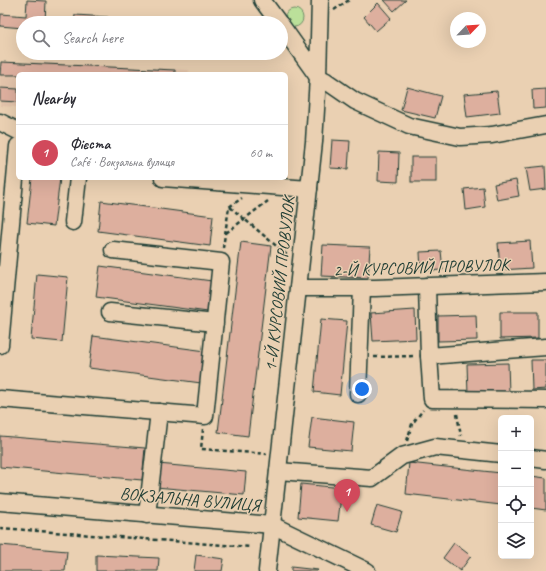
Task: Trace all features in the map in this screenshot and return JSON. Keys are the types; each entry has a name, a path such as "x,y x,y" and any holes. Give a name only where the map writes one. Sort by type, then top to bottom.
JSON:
{"street":[{"path":"262,0 274,16"},
{"name":"1-Й КУРСОВИЙ ПРОВУЛОК","path":"267,571 309,189 318,77 320,0"},
{"path":"288,35 318,77 355,101 409,126 460,137 492,135 546,125"},
{"path":"0,122 16,130"},
{"path":"0,345 16,168"},
{"path":"73,222 78,180"},
{"path":"187,180 309,189"},
{"path":"0,399 205,416 221,262 113,250"},
{"name":"2-Й КУРСОВИЙ ПРОВУЛОК","path":"298,288 362,288 546,282"},
{"path":"427,286 432,399 546,400"},
{"path":"358,394 362,288"},
{"path":"110,312 215,323"},
{"path":"429,356 546,347"},
{"path":"147,514 159,412"},
{"path":"278,471 372,478 402,456 435,447 498,454"},
{"path":"534,458 546,460"},
{"name":"ВОКЗАЛЬНА ВУЛИЦЯ","path":"0,502 272,525 341,566 367,571"}],"path":[{"path":"221,262 229,207 263,186"},
{"path":"225,233 286,187"},
{"path":"229,207 288,257"},
{"path":"360,357 429,356"},
{"path":"402,456 412,424 432,399"},
{"path":"454,399 464,450"},
{"path":"205,416 201,449 269,454"},
{"path":"0,528 250,547"}],"shaded area":[{"path":"0,61 189,70 188,72 16,72 16,107 0,106"}],"green space":[{"path":"291,10 297,10 302,15 302,21 297,26 294,27 288,24 288,16 286,16"}],"building":[{"path":"27,0 46,1 45,16 26,16"},
{"path":"384,0 406,0 394,11"},
{"path":"378,3 391,18 376,31 364,17"},
{"path":"1,14 26,16 16,16 16,27 0,26"},
{"path":"1,62 175,70 175,72 16,72 16,75 0,75"},
{"path":"407,87 441,96 435,118 401,110"},
{"path":"0,88 16,89 16,102 0,101"},
{"path":"546,89 546,108 533,109 532,90"},
{"path":"497,91 500,113 467,117 464,94"},
{"path":"332,140 350,141 348,169 330,168"},
{"path":"379,152 399,153 398,182 378,181"},
{"path":"411,157 436,157 436,182 411,182"},
{"path":"545,166 546,189 530,191 526,168"},
{"path":"32,180 60,180 54,226 27,223"},
{"path":"516,180 519,196 497,200 494,184"},
{"path":"483,187 485,207 466,210 464,189"},
{"path":"101,201 213,216 210,246 98,231"},
{"path":"530,241 532,268 500,270 498,243"},
{"path":"241,242 271,246 248,436 218,432"},
{"path":"323,245 370,247 368,278 321,276"},
{"path":"441,251 443,270 421,271 420,252"},
{"path":"100,266 212,281 208,312 96,297"},
{"path":"37,274 68,277 62,342 31,339"},
{"path":"415,310 416,339 373,341 371,313"},
{"path":"500,312 538,312 538,338 500,339"},
{"path":"476,315 477,340 438,341 438,316"},
{"path":"321,319 347,321 340,395 314,392"},
{"path":"93,336 206,351 201,383 89,368"},
{"path":"531,360 546,360 546,389 532,390"},
{"path":"508,363 509,393 468,394 467,364"},
{"path":"312,417 354,422 351,451 308,447"},
{"path":"0,436 145,448 142,480 0,467"},
{"path":"409,463 498,473 498,505 406,494"},
{"path":"158,464 246,472 244,495 156,487"},
{"path":"534,476 546,478 546,510 534,508"},
{"path":"301,484 342,488 338,521 298,517"},
{"path":"377,505 402,512 396,532 371,525"},
{"path":"454,543 471,556 460,571 443,558"},
{"path":"0,545 67,551 65,571 0,571"},
{"path":"96,555 159,558 158,571 96,571"},
{"path":"196,555 224,559 222,571 194,571"},
{"path":"291,567 318,570 291,571"}],"place":[{"name":"Фієста","path":"347,512"}]}
